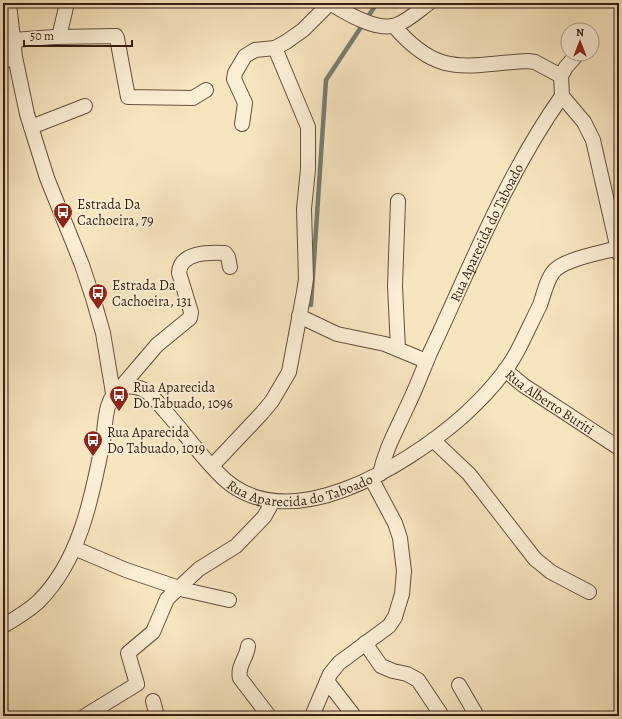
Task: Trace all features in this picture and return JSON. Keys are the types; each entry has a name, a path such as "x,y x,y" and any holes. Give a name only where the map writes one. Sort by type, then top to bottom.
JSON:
{"street":[{"path":"9,3 14,40 9,59 47,178 82,265 93,298 118,389"},
{"path":"59,38 66,3"},
{"path":"242,124 245,103 235,84 235,73 245,56 250,52 275,48 303,30 330,3 351,16 380,26 394,26 429,3"},
{"path":"394,26 413,45 443,64 456,66 487,66 528,61 535,62 561,76"},
{"path":"14,40 116,36 128,97 193,98 206,90"},
{"path":"212,466 262,413 279,389 290,366 306,279 304,209 308,169 308,127 275,48"},
{"path":"504,370 519,348 553,273 563,265 618,251 593,140 584,122 562,96 561,76 570,62"},
{"name":"Rua Aparecida do Taboado","path":"118,389 144,390 181,428 219,474 237,489 254,497 272,501 288,502 310,499 343,490 376,476 387,448 406,409 476,251 524,157 562,96"},
{"path":"31,127 85,106"},
{"path":"398,201 395,286 398,349"},
{"path":"3,626 37,603 52,587 64,570 82,525 94,480 108,408 118,389 157,345 190,318 191,312 181,283 179,266 184,260 204,254 223,253 229,262"},
{"path":"299,316 342,335 385,344 426,361"},
{"name":"Rua Alberto Buriti","path":"376,476 416,453 471,409 504,370 523,385 619,448"},
{"path":"433,440 469,474 535,559 551,572 589,592"},
{"path":"312,716 330,674 339,663 389,626 395,617 402,594 404,571 400,538 376,476"},
{"path":"86,716 135,685 134,674 128,658 128,653 153,632 167,599 204,565 236,546 260,521 272,501"},
{"path":"74,548 126,570 179,587 229,600"},
{"path":"365,643 381,666 406,674 418,680 442,716"},
{"path":"248,646 247,655 238,670 240,678 269,716"},
{"path":"327,681 354,716"},
{"path":"459,685 477,716"},
{"path":"153,701 157,716"}],"waterway":[{"path":"311,305 326,80 377,3"}],"place":[{"name":"Estrada Da Cachoeira, 79","path":"63,229"},
{"name":"Estrada Da Cachoeira, 131","path":"98,310"},
{"name":"Rua Aparecida Do Tabuado, 1096","path":"119,412"},
{"name":"Rua Aparecida Do Tabuado, 1019","path":"93,457"}]}
